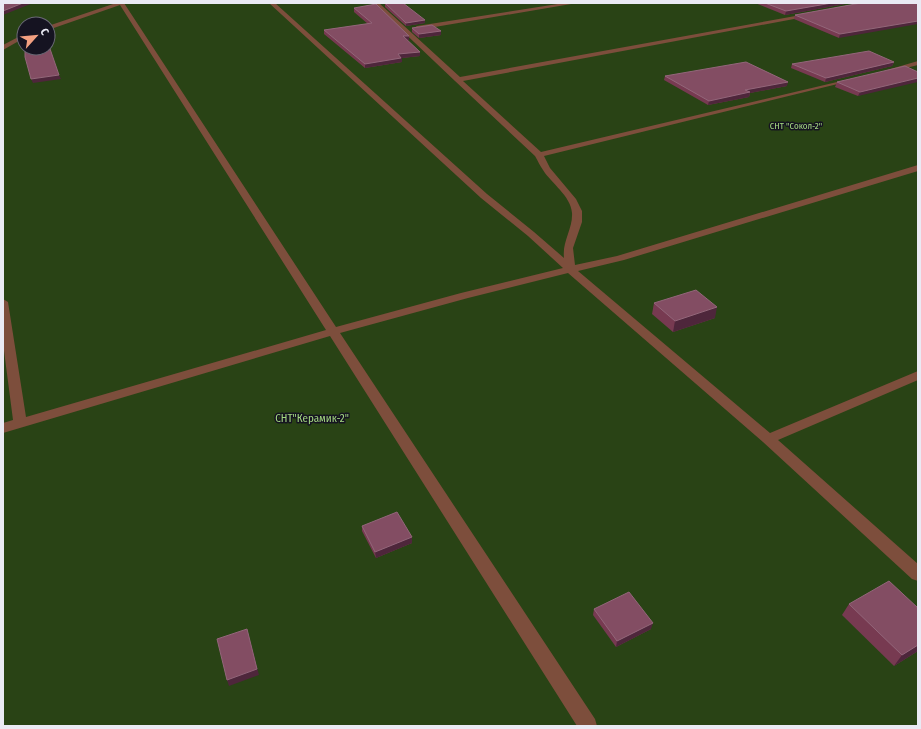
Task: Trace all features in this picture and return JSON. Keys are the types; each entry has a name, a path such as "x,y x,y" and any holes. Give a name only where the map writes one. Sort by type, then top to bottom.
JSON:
{"street":[{"path":"56,25 121,3 588,726"},
{"path":"272,3 484,196 531,234 768,439 918,574"},
{"path":"376,3 539,155 546,168 573,201 577,211 577,222 568,248 570,269"},
{"path":"404,30 574,3"},
{"path":"457,80 820,12"},
{"path":"3,48 16,41"},
{"path":"879,72 918,63"},
{"path":"539,155 856,78"},
{"path":"3,428 334,331 570,269 620,258 918,168"},
{"path":"3,302 20,423"},
{"path":"768,439 918,375"}],"green space":[{"name":"СНТ\"Керамик-2\"","path":"3,3 918,3 918,726 3,726"}],"building":[{"path":"3,3 23,3 3,11"},
{"path":"385,3 403,3 425,20 406,23"},
{"path":"765,3 832,3 786,11"},
{"path":"861,3 918,3 918,21 840,34 795,15"},
{"path":"376,4 409,36 403,36 420,52 398,54 401,58 365,64 324,30 372,23 354,8"},
{"path":"432,25 441,31 419,34 412,28"},
{"path":"869,51 894,62 826,78 792,64"},
{"path":"52,56 59,75 31,79 25,57"},
{"path":"746,62 788,82 745,90 750,92 709,101 665,76"},
{"path":"905,66 918,72 918,78 860,92 837,82"},
{"path":"696,290 717,307 675,321 654,303"},
{"path":"397,512 412,537 375,552 362,526"},
{"path":"889,581 918,608 918,645 902,655 849,604"},
{"path":"629,592 653,623 617,641 594,609"},
{"path":"247,629 257,669 227,680 217,639"}],"park label":[{"name":"СНТ \"Сокол-2\"","path":"796,126"}]}
